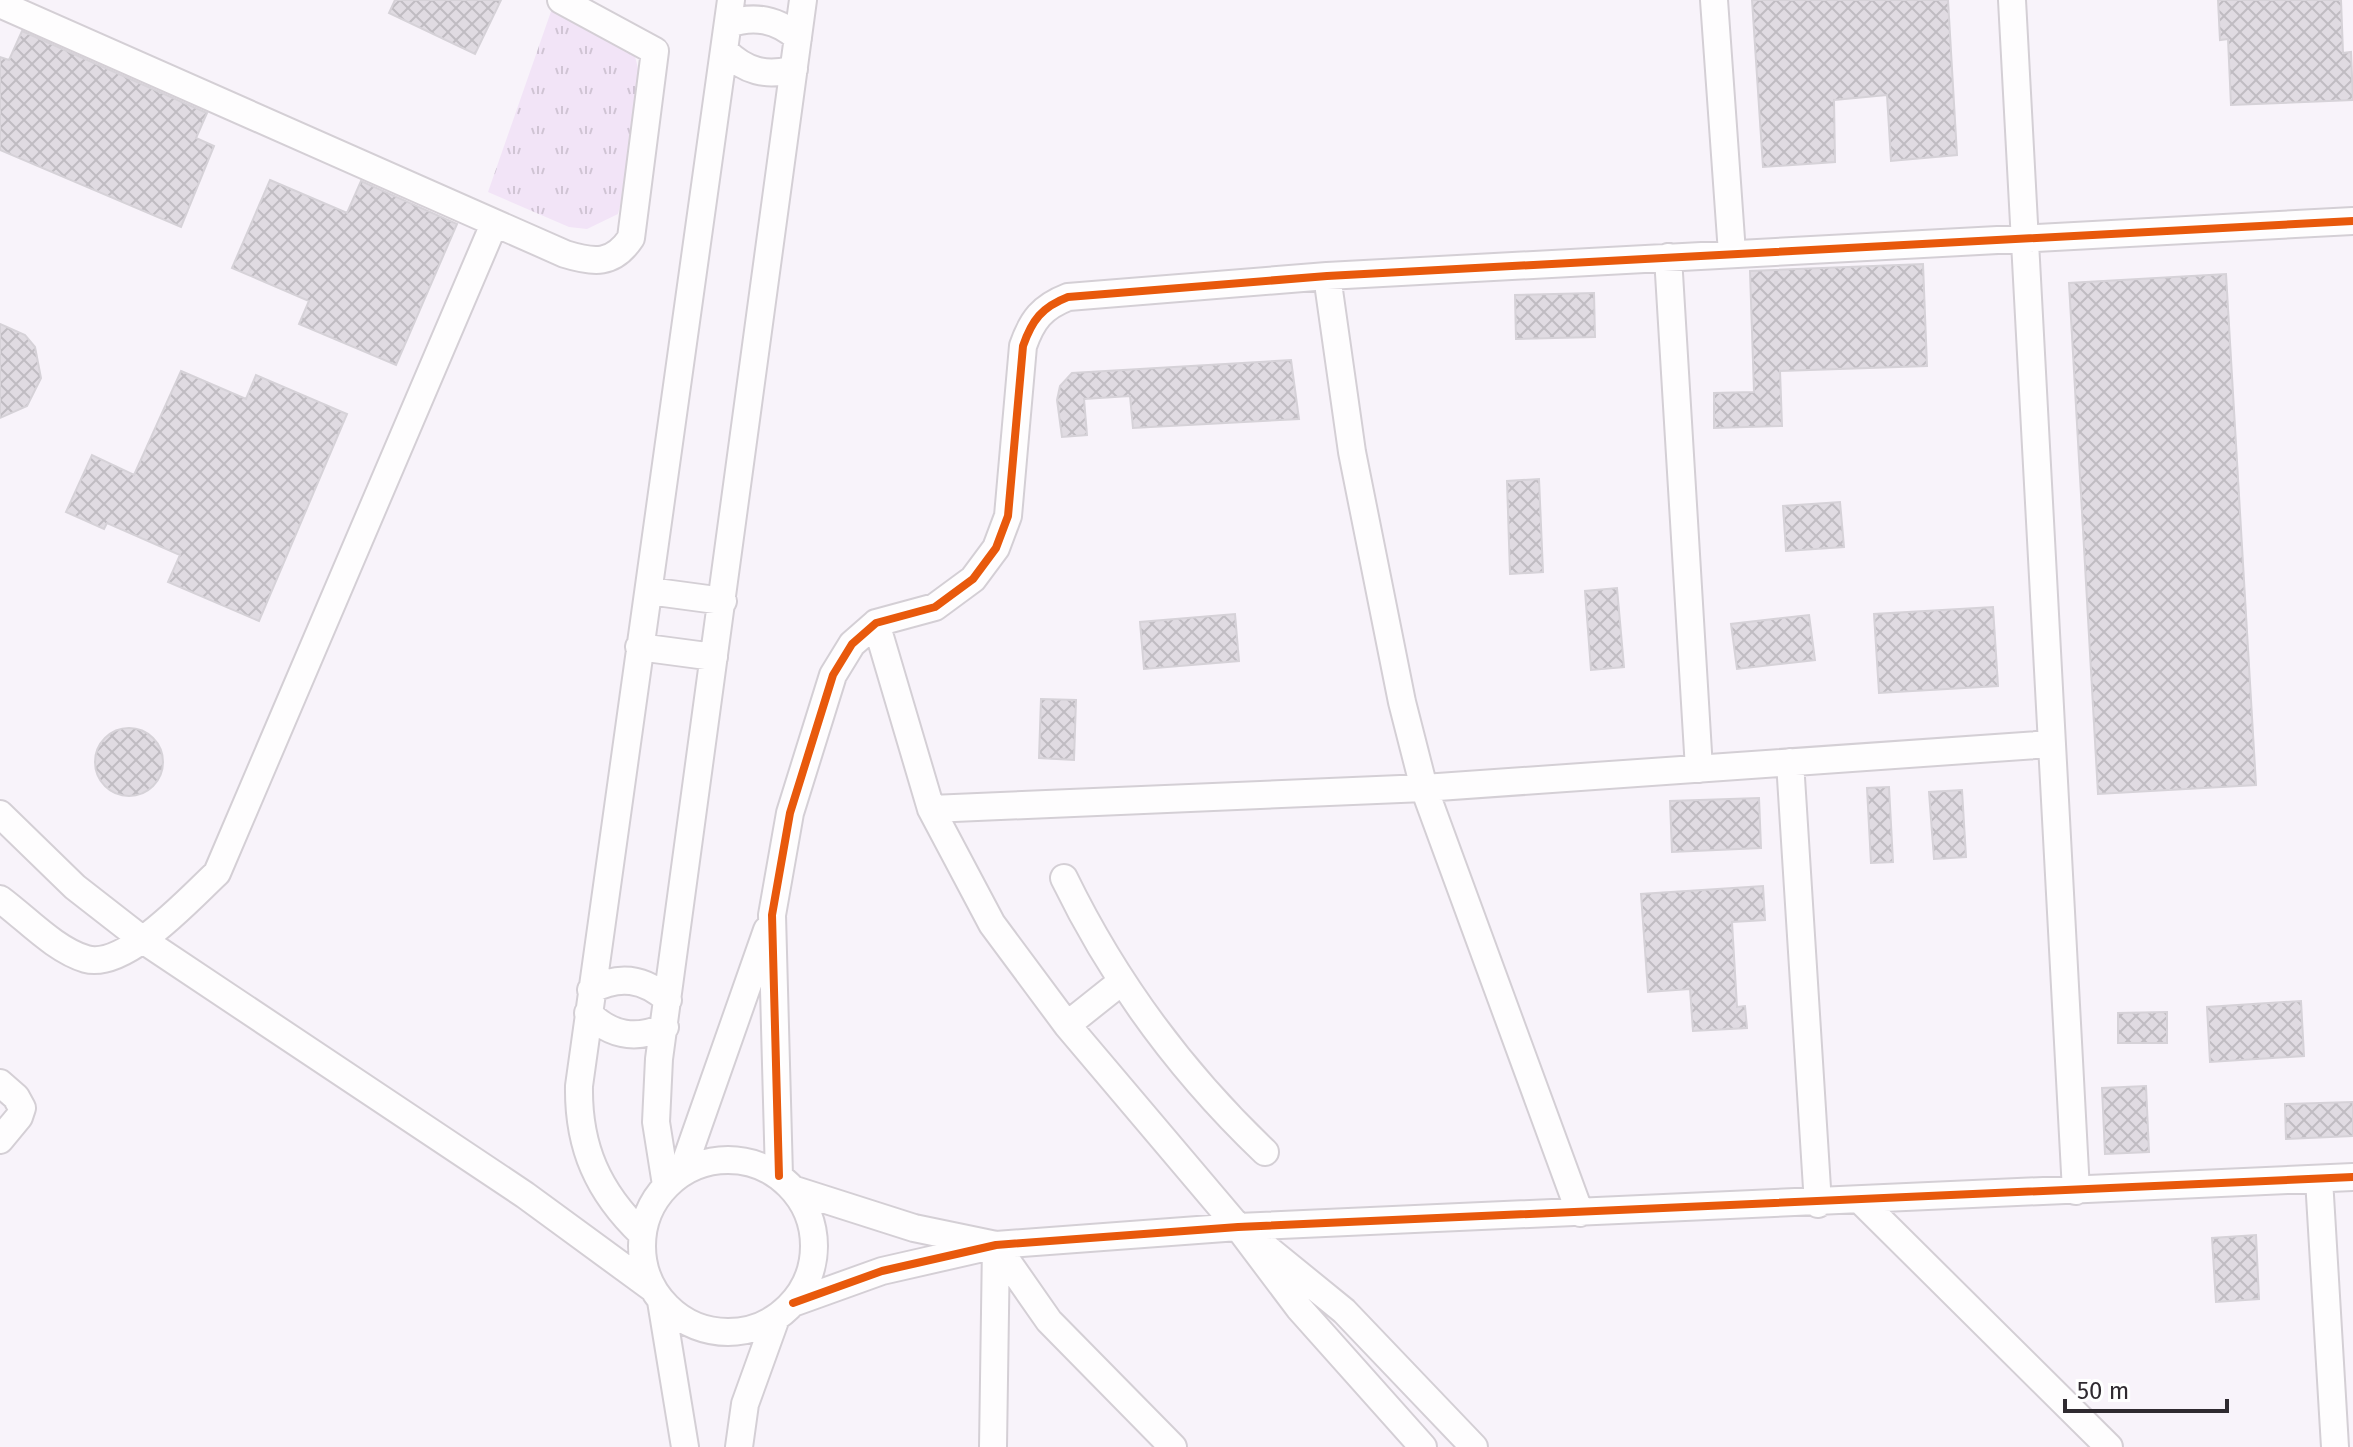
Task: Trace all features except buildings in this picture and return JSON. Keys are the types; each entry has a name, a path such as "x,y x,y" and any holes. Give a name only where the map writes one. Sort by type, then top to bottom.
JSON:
{"street":[{"path":"0,4 494,224 589,261 607,261 621,253 631,238 655,51 561,0"},
{"path":"674,1179 656,1122 658,1075 803,0"},
{"path":"1714,0 1732,253"},
{"path":"2012,0 2076,1191"},
{"path":"642,1234 604,1193 583,1142 579,1086 589,1002 729,12 749,19 770,21 798,38"},
{"path":"725,51 756,72 782,73 794,69"},
{"path":"685,1447 656,1294 642,1262 642,1234 650,1208 674,1179 772,915 790,813 833,675 852,644 876,623 935,607 973,579 996,548 1008,516 1023,346 1031,321 1050,304 1068,297 1327,276 2353,221"},
{"path":"0,899 69,951 88,959 103,960 143,940 217,873 494,224"},
{"path":"1668,257 1699,769"},
{"path":"1327,276 1352,452 1399,688 1424,788 1580,1213"},
{"path":"649,591 723,601"},
{"path":"876,623 931,809 992,924 1067,1025 1238,1227 1332,1348 1423,1447"},
{"path":"639,647 714,657"},
{"path":"931,809 1424,788 2051,744"},
{"path":"1790,762 1818,1204"},
{"path":"0,814 75,887 143,940 513,1186 656,1294 680,1318 703,1329 728,1333 753,1329 784,1311 882,1271 996,1245 1238,1227 1818,1204 2353,1177"},
{"path":"1064,878 1121,982 1202,1089 1265,1152"},
{"path":"739,1447 745,1404 784,1311 807,1283 814,1259 815,1234 808,1211 787,1183 772,915"},
{"path":"589,1002 603,984 631,980 645,984 668,1000"},
{"path":"1067,1025 1121,982"},
{"path":"589,1002 598,1023 624,1035 638,1036 665,1027"},
{"path":"0,1083 16,1097 22,1108 19,1117 0,1140"},
{"path":"674,1179 706,1162 731,1159 756,1164 787,1183 914,1228 996,1245 1049,1321 1173,1447"},
{"path":"2319,1179 2335,1447"},
{"path":"1861,1201 2109,1447"},
{"path":"1238,1227 1344,1311 1474,1447"},
{"path":"993,1447 996,1245"}],"green space":[{"path":"555,0 624,40 636,61 639,81 637,128 618,214 587,229 569,227 488,192"}],"cycle path":[{"path":"779,1176 772,915 790,813 833,675 852,644 876,623 935,607 973,579 996,548 1008,516 1023,346 1034,322 1051,305 1068,297 1327,276 2353,221"},
{"path":"793,1303 882,1271 996,1245 1238,1227 2353,1177"}]}
